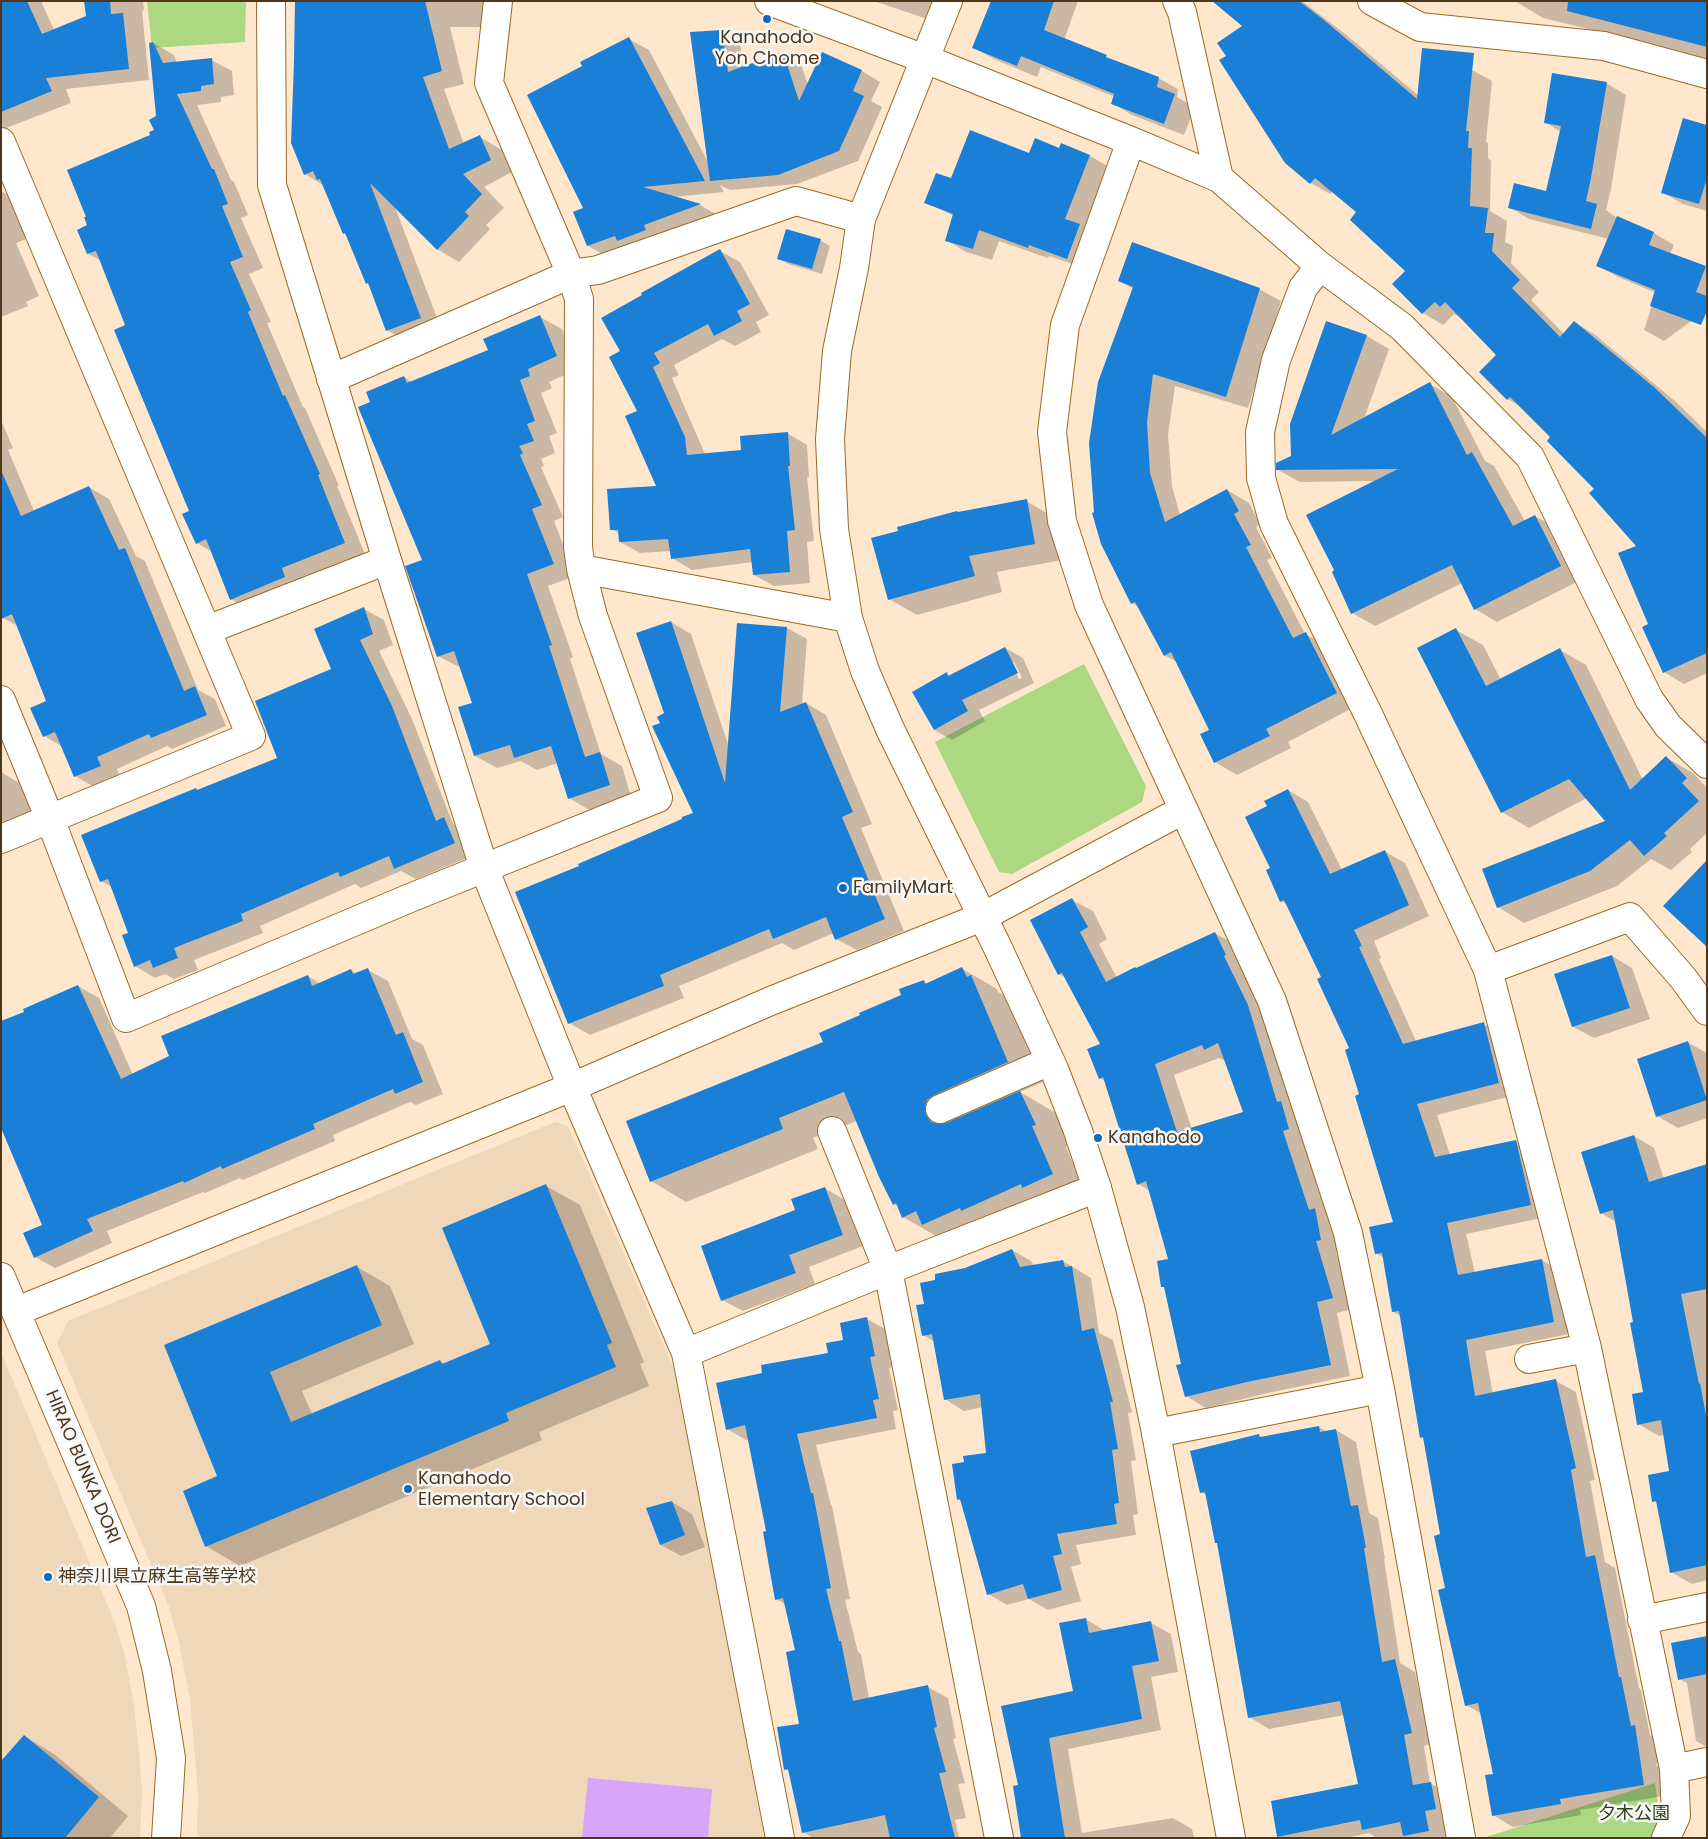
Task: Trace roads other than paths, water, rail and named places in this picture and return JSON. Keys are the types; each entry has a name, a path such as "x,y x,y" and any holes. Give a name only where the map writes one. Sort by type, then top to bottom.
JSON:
{"street":[{"path":"271,1 272,186 386,560 484,868 572,1086 686,1353 780,1838"},
{"path":"1,700 50,819 126,1018 484,868 658,798 593,616 581,569 578,547 579,300 571,274 489,83 498,1"},
{"path":"769,1 925,59 1131,140 1219,178 1320,266 1402,327 1530,458 1650,699 1668,726 1707,764"},
{"path":"948,1 860,219 854,268 837,350 830,439 834,529 848,618 865,671 890,729 1050,1061 1078,1132 1097,1188 1130,1307 1156,1433 1231,1838"},
{"path":"1177,1 1182,12 1219,178"},
{"path":"1372,1 1420,27 1604,46 1707,74"},
{"path":"1131,140 1065,326 1052,432 1062,520 1089,605 1272,1002 1348,1233 1380,1389 1461,1838"},
{"path":"1,839 251,736 2,146"},
{"path":"331,379 571,274 598,270 796,200 860,219"},
{"path":"1320,266 1303,288 1276,360 1260,432 1261,478 1274,524 1368,714 1488,970 1587,1348 1674,1769 1676,1816 1666,1838"},
{"path":"207,630 386,560"},
{"path":"581,569 848,618"},
{"path":"16,1311 572,1086 782,997 982,917 1184,810"},
{"path":"1488,970 1630,916 1683,978 1707,1011"},
{"path":"940,1108 1050,1061"},
{"path":"832,1131 888,1270 999,1838"},
{"path":"686,1353 888,1270 1097,1188"},
{"name":"HIRAO BUNKA DORI","path":"1,1277 141,1606 157,1671 171,1758 166,1838"},
{"path":"1529,1359 1587,1348"},
{"path":"1156,1433 1380,1389"},
{"path":"1642,1620 1707,1607"},
{"path":"1674,1769 1707,1762"}],"place":[{"name":"Kanahodo Yon Chome","path":"767,19"},
{"name":"FamilyMart","path":"843,888"},
{"name":"Kanahodo","path":"1098,1138"},
{"name":"Kanahodo Elementary School","path":"408,1489"},
{"name":"神奈川県立麻生高等学校","path":"48,1577"}],"park label":[{"name":"夕木公園","path":"1634,1814"}]}
